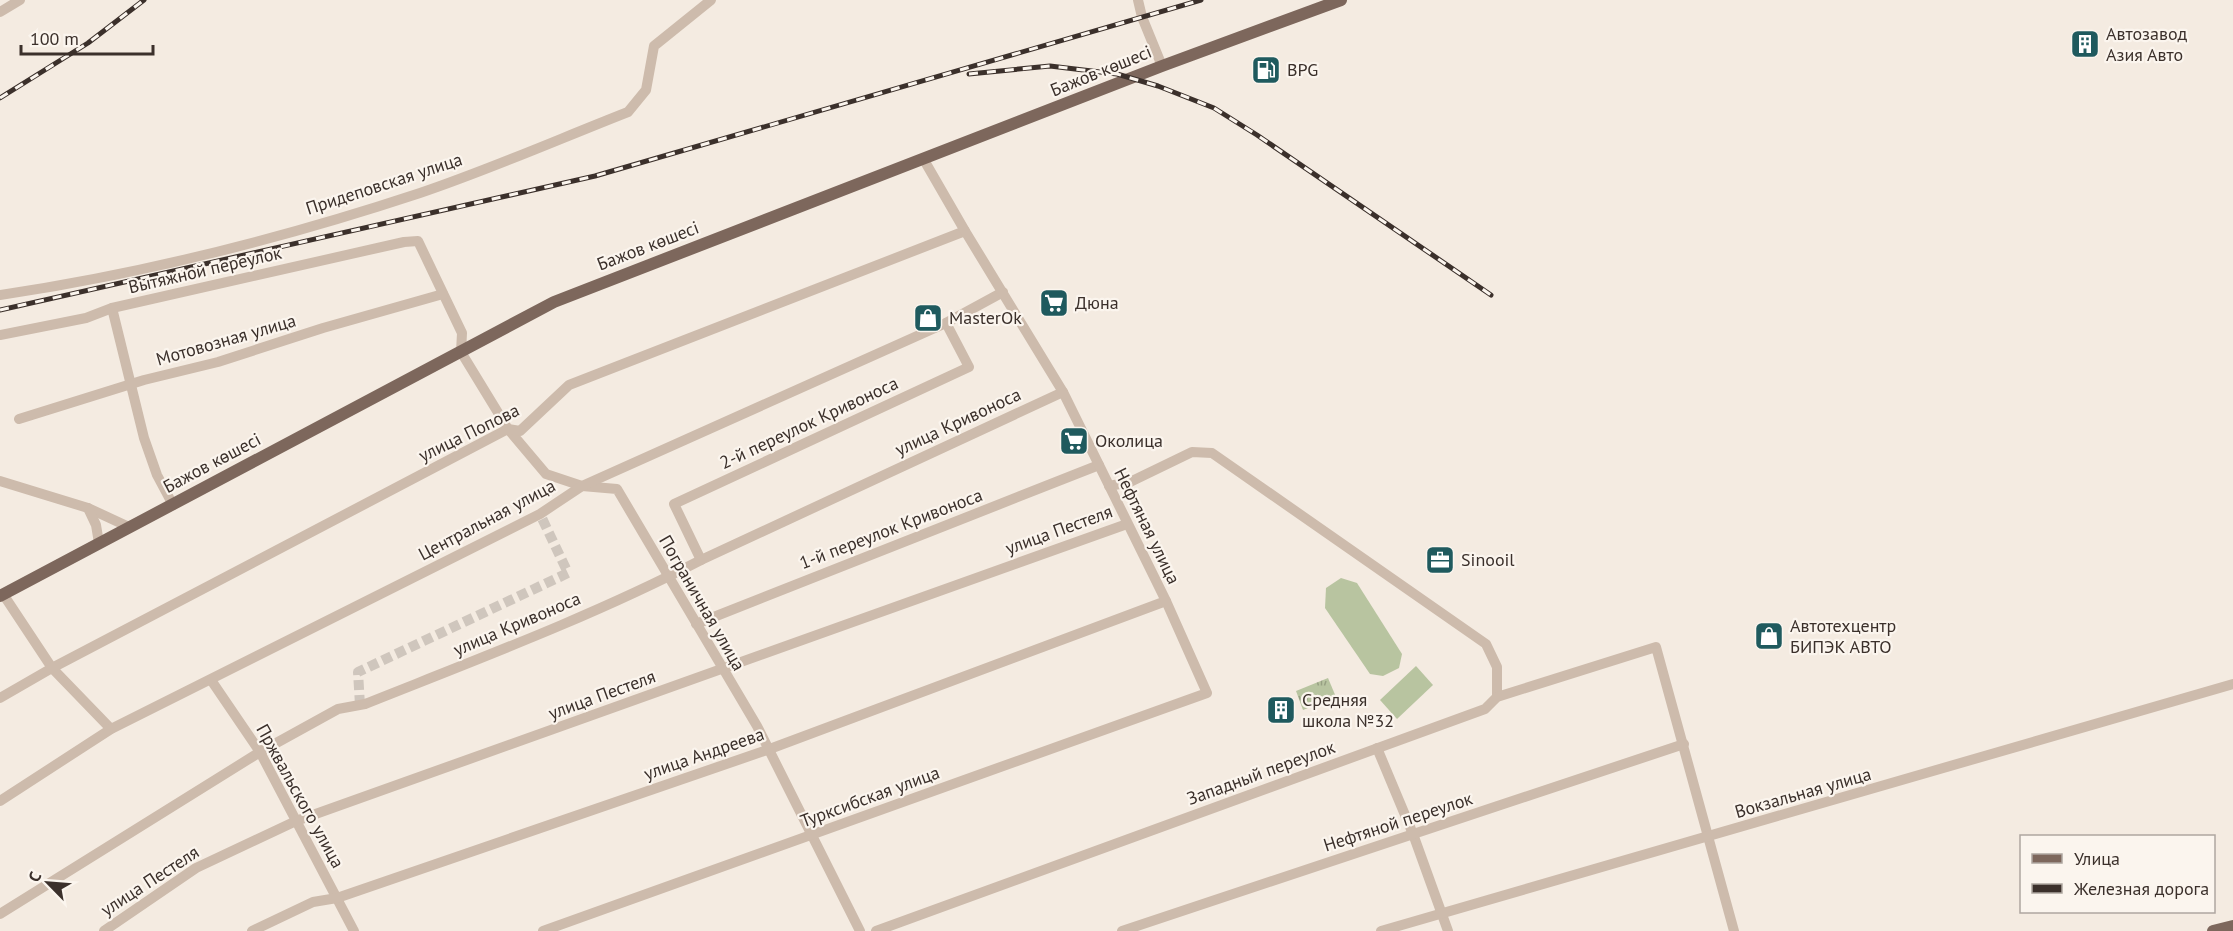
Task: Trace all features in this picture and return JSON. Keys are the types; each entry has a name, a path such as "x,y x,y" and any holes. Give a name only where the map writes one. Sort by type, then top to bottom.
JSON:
{"main road":[{"name":"Бажов көшесі","path":"2,595 554,302 1162,66 1341,0"},
{"path":"2213,931 2233,926"}],"street":[{"path":"0,12 20,0"},
{"name":"Придеповская улица","path":"0,295 64,285 156,266 357,213 423,192 628,112 646,90 654,46 711,0"},
{"path":"1138,0 1142,17 1162,66"},
{"name":"Нефтяная улица","path":"924,160 964,231 1064,392 1126,524 1166,601 1207,693"},
{"name":"улица Попова","path":"0,698 52,668 508,429 520,431 569,385 964,231"},
{"name":"Вытяжной переулок","path":"0,335 86,318 112,308 345,255 418,241 443,294"},
{"name":"Центральная улица","path":"0,801 111,729 540,514 582,486 946,322 1003,292"},
{"path":"443,294 462,333 460,352"},
{"name":"Мотовозная улица","path":"19,419 443,294"},
{"path":"112,308 147,447 157,475 172,505"},
{"name":"2-й переулок Кривоноса","path":"700,560 674,504 969,367 946,322"},
{"name":"Пограничная улица","path":"460,352 508,429 546,474 582,486 617,489 757,726 767,750 860,931"},
{"name":"улица Кривоноса","path":"0,914 260,752 338,709 365,704 509,647 668,577 700,560 1064,392"},
{"path":"1109,486 1130,482 1192,452 1212,453 1486,644 1497,667 1497,697"},
{"name":"1-й переулок Кривоноса","path":"696,624 1099,465"},
{"path":"0,482 88,508 129,527"},
{"path":"88,508 96,525 99,543"},
{"path":"96,525 100,518 107,517"},
{"name":"улица Пестеля","path":"104,931 196,868 296,822 1126,524"},
{"path":"2,595 52,668 111,729"},
{"name":"улица Андреева","path":"252,931 313,902 337,898 767,750 1166,601"},
{"name":"Западный переулок","path":"876,931 1485,709 1497,697 1656,647 1684,744"},
{"name":"Пржвальского улица","path":"211,680 260,752 354,931"},
{"name":"Вокзальная улица","path":"1381,931 2233,684"},
{"name":"Турксибская улица","path":"543,931 1207,693"},
{"path":"1684,744 1734,931"},
{"name":"Нефтяной переулок","path":"1122,931 1684,744"},
{"path":"1377,748 1413,834 1448,931"}],"green space":[{"path":"1341,578 1357,583 1402,654 1399,668 1383,676 1370,674 1325,608 1326,588"},
{"path":"1416,666 1433,685 1397,719 1380,700"},
{"path":"1328,678 1336,697 1303,710 1296,691"}],"tunnel":[{"path":"360,705 358,672 568,573 540,514"}],"railway":[{"path":"0,98 88,43 144,0"},
{"path":"0,310 595,176 1201,0"},
{"path":"969,74 1050,66 1117,74 1158,86 1214,108 1491,295"}],"place":[{"name":"Автозавод Азия Авто","path":"2085,44"},
{"name":"BPG","path":"1266,70"},
{"name":"Дюна","path":"1054,303"},
{"name":"MasterOk","path":"928,318"},
{"name":"Околица","path":"1074,441"},
{"name":"Sinooil","path":"1440,560"},
{"name":"Автотехцентр БИПЭК АВТО","path":"1769,636"},
{"name":"Средняя школа №32","path":"1281,710"}]}
